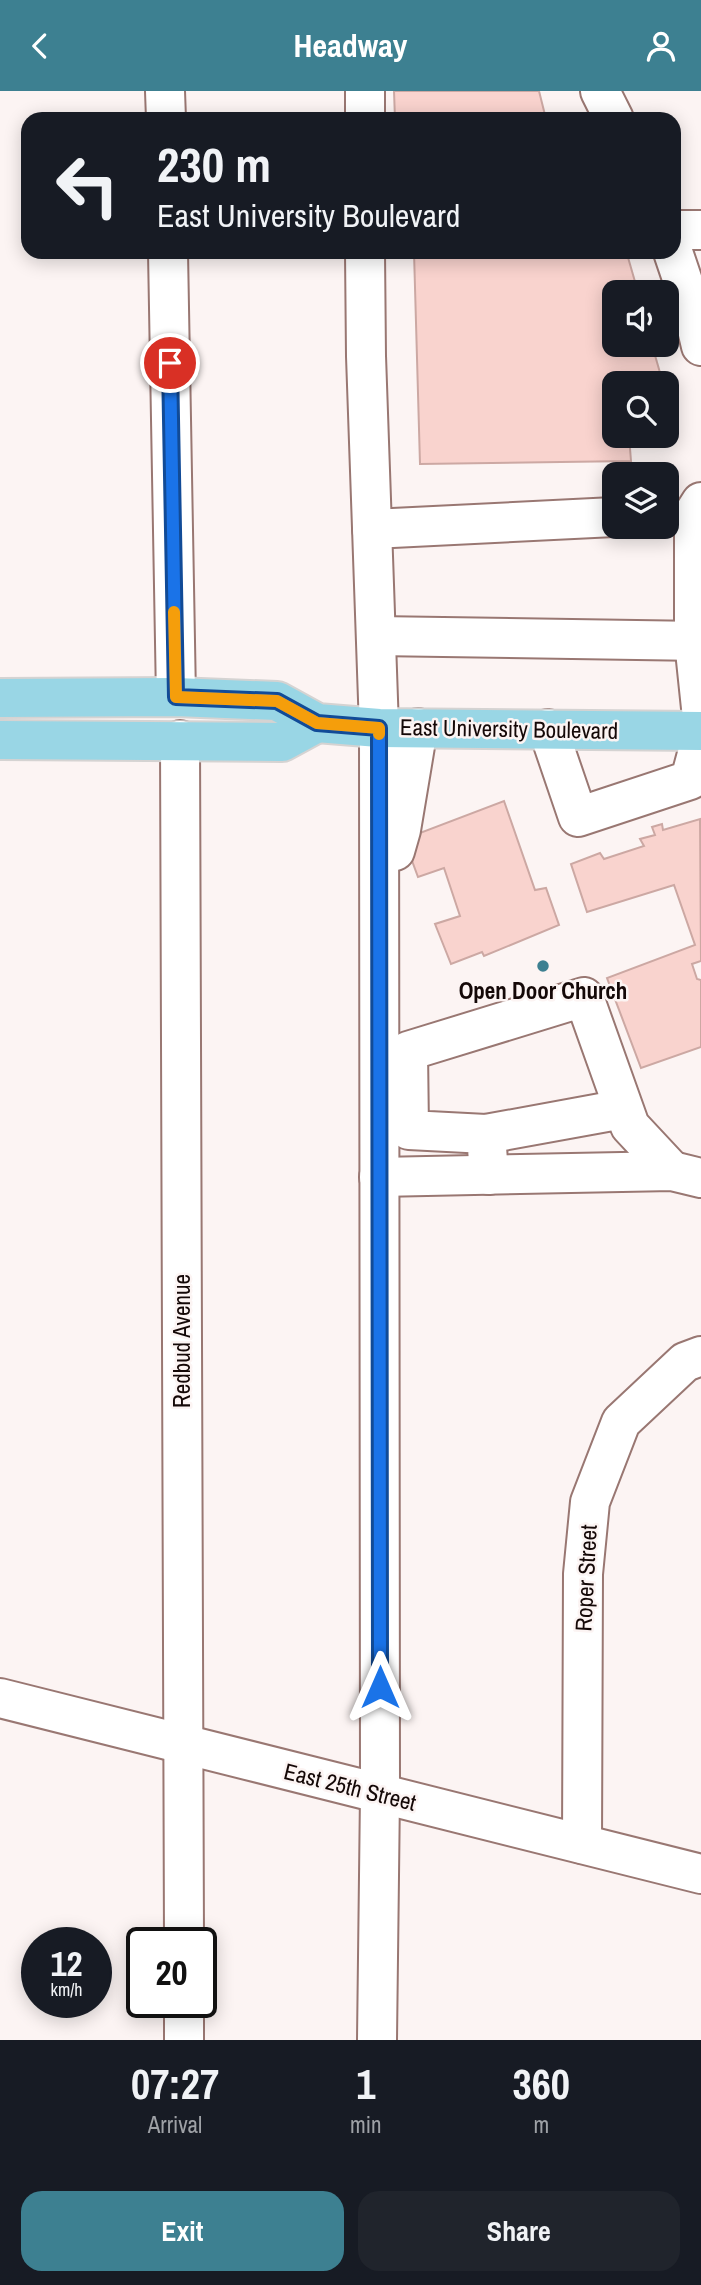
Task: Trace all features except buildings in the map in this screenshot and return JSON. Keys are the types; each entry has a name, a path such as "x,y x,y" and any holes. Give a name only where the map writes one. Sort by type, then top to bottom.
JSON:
{"main road":[{"name":"East University Boulevard","path":"0,698 176,697 277,701 317,723 379,728 701,731"},
{"path":"0,740 282,742 317,723"}],"street":[{"path":"165,91 166,112"},
{"path":"365,91 365,112"},
{"path":"600,91 610,112"},
{"path":"681,230 701,230"},
{"path":"168,259 176,697"},
{"path":"365,259 379,728 380,1794 377,2040"},
{"path":"675,259 692,308 701,346"},
{"path":"687,510 701,708"},
{"path":"372,529 602,518"},
{"path":"376,636 698,641"},
{"path":"379,901 401,830 418,728"},
{"path":"548,729 578,817 690,780 701,739"},
{"name":"Redbud Avenue","path":"180,740 184,1927"},
{"path":"379,901 390,908 408,1051 410,1131 486,1134 623,1109"},
{"path":"408,1051 584,997 630,1126 687,1175"},
{"path":"486,1134 489,1175"},
{"path":"379,1177 687,1175"},
{"name":"Roper Street","path":"582,1844 583,1574 590,1502 621,1422 685,1363 701,1356"},
{"name":"East 25th Street","path":"0,1698 701,1874"},
{"path":"184,2018 184,2040"}],"slow traffic":[{"path":"174,612 176,697 277,701 317,723 379,728 379,734"}],"place":[{"name":"Open Door Church","path":"543,966"}],"route":[{"path":"170,363 176,697 277,701 317,723 379,728 380,1687"}]}
